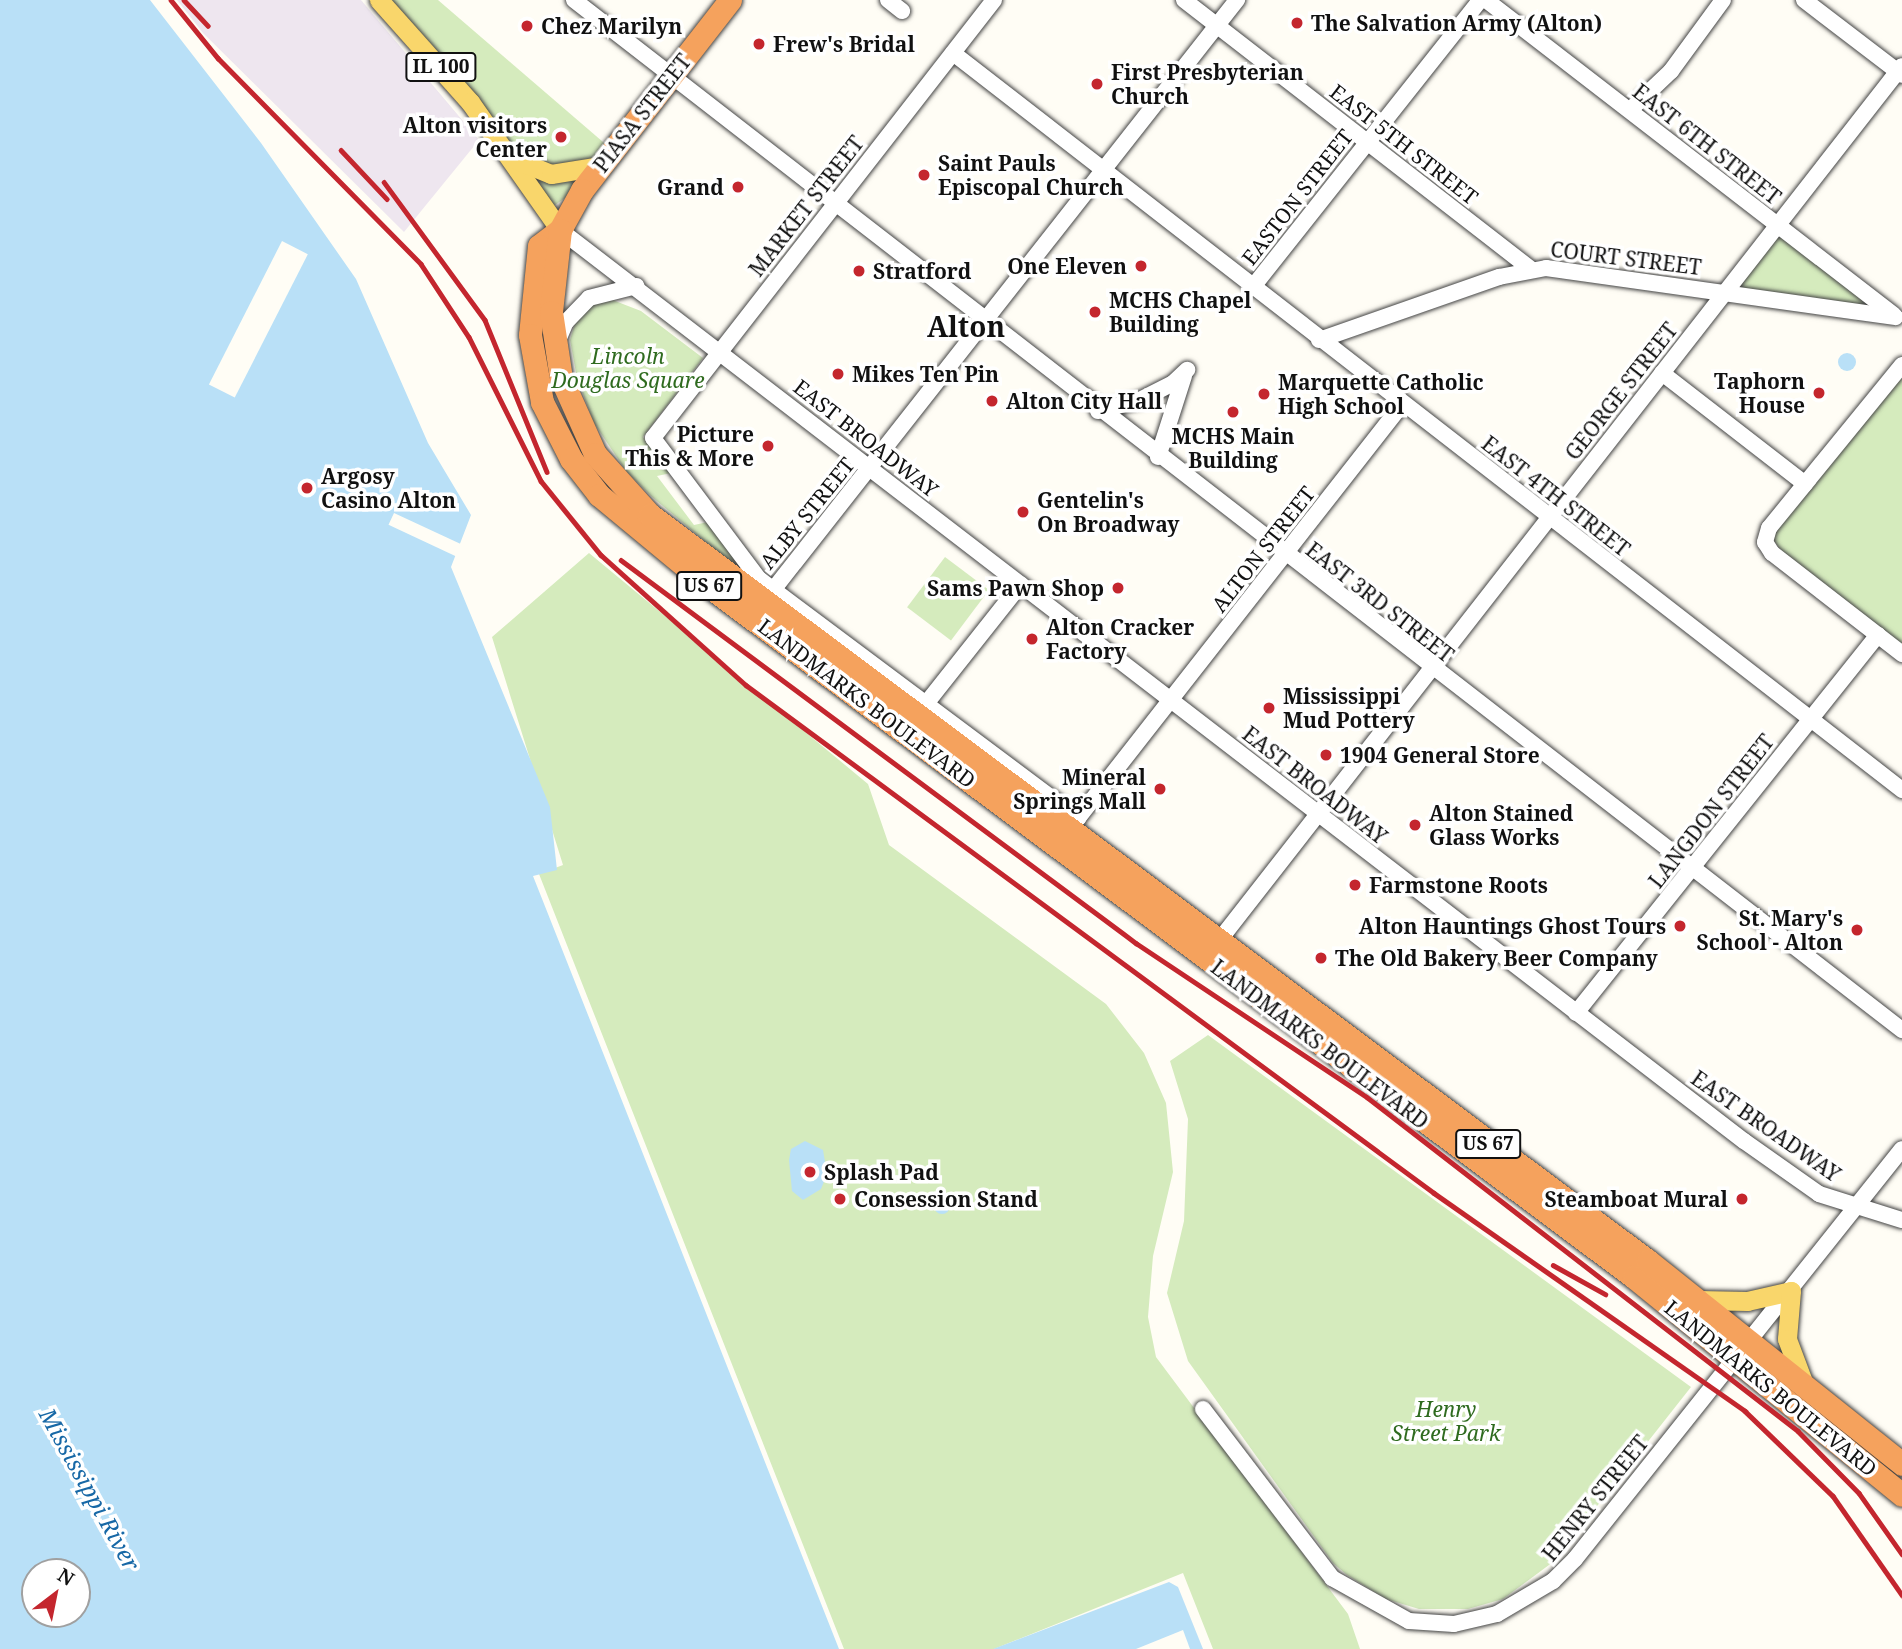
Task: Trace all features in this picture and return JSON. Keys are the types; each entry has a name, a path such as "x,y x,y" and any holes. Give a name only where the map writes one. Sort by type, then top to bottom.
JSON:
{"highway":[{"name":"PIASA STREET","path":"560,230 601,166 730,0"},
{"name":"LANDMARKS BOULEVARD","path":"560,230 551,312 555,354 582,432 609,474 650,515 1698,1300 1744,1350 1902,1495"},
{"name":"LANDMARKS BOULEVARD","path":"560,230 539,246 530,335 542,402 571,459 599,495 715,590 838,678 1744,1350 1805,1387 1902,1464"}],"main road":[{"name":"IL 100","path":"379,0 447,74 512,158 560,230"},
{"path":"512,158 551,174 601,166"},
{"path":"1698,1300 1747,1301 1791,1291 1787,1339 1805,1387"}],"street":[{"name":"EAST 3RD STREET","path":"574,0 1098,411 1902,1030"},
{"path":"888,0 902,11"},
{"name":"MARKET STREET","path":"773,590 750,569 653,438 994,0"},
{"name":"EAST 5TH STREET","path":"1184,0 1531,269"},
{"name":"ALBY STREET","path":"773,590 1237,0"},
{"name":"EASTON STREET","path":"1252,288 1480,0"},
{"name":"EAST 6TH STREET","path":"1486,0 1899,319"},
{"path":"1630,110 1671,71 1723,0"},
{"path":"1804,0 1900,71"},
{"name":"EAST 4TH STREET","path":"953,53 1252,288 1902,790"},
{"name":"GEORGE STREET","path":"1218,942 1548,516 1900,71"},
{"name":"EAST BROADWAY","path":"560,230 1788,1174 1819,1194 1856,1208 1902,1220"},
{"name":"COURT STREET","path":"1319,340 1531,269 1727,291 1899,319"},
{"path":"555,354 556,341 578,307 603,293 636,286"},
{"path":"1902,365 1769,528 1765,542 1772,553 1902,654"},
{"path":"1098,411 1140,400 1172,384 1187,370 1169,412 1158,457"},
{"path":"1662,373 1805,484"},
{"name":"ALTON STREET","path":"925,705 1078,818 1403,403"},
{"path":"773,590 925,705 1021,584"},
{"name":"LANGDON STREET","path":"1576,1013 1878,635"},
{"name":"HENRY STREET","path":"1203,1409 1332,1578 1409,1621 1454,1624 1497,1614 1553,1581 1744,1350 1902,1149"}],"shaded area":[{"path":"177,0 361,0 479,140 404,232 203,33"}],"green space":[{"path":"386,0 438,0 610,148 576,190 551,208"},
{"path":"1779,232 1886,312 1735,288"},
{"name":"Lincoln Douglas Square","path":"610,299 641,311 703,358 643,437 671,473 657,476 694,525 708,522 750,579 651,496 626,471 594,423 577,378 570,340 575,323 594,303"},
{"path":"1902,375 1902,647 1784,554 1774,541 1775,531"},
{"path":"589,553 868,784 889,845 1106,1004 1144,1053 1166,1103 1173,1172 1153,1256 1148,1317 1156,1357 1348,1614 1360,1649 1213,1649 1183,1573 994,1649 844,1649 539,874 563,865 492,637"},
{"path":"945,557 989,590 951,640 907,607"},
{"name":"Henry Street Park","path":"1208,1035 1691,1387 1553,1562 1503,1599 1468,1609 1419,1609 1386,1599 1347,1575 1333,1563 1188,1361 1167,1293 1184,1221 1188,1119 1170,1061"}],"water":[{"name":"Mississippi River","path":"0,0 150,0 261,143 356,279 428,443 471,515 451,567 550,807 557,870 533,876 839,1649 0,1649"},
{"path":"1847,353 1853,356 1856,362 1853,368 1847,371 1841,368 1838,362 1841,356"},
{"name":"Splash Pad","path":"805,1141 823,1150 827,1174 821,1189 803,1200 792,1191 789,1160 791,1149"},
{"path":"939,1198 945,1198 950,1206 948,1212 939,1214 934,1209 934,1203"},
{"path":"1169,1582 1178,1587 1203,1649 993,1649"}],"pier":[{"path":"282,241 308,254 235,398 209,384"},
{"path":"394,513 463,545 457,557 389,525"},
{"path":"1183,1630 1190,1649 1136,1649"}],"railway":[{"path":"171,0 218,58 421,264 469,337 541,481 601,555 746,685 1434,1193 1745,1411 1833,1496 1902,1595"},
{"path":"184,0 208,26"},
{"path":"341,150 387,199"},
{"path":"384,182 485,320 547,472"},
{"path":"621,560 1136,943 1367,1097 1798,1431 1859,1493 1902,1554"},
{"path":"1553,1265 1605,1294"}],"place":[{"name":"The Salvation Army (Alton)","path":"1297,23"},
{"name":"Chez Marilyn","path":"527,26"},
{"name":"Frew's Bridal","path":"759,44"},
{"name":"First Presbyterian Church","path":"1097,84"},
{"name":"Alton visitors Center","path":"561,137"},
{"name":"Saint Pauls Episcopal Church","path":"924,175"},
{"name":"Grand","path":"738,187"},
{"name":"One Eleven","path":"1141,266"},
{"name":"Stratford","path":"859,271"},
{"name":"MCHS Chapel Building","path":"1095,312"},
{"name":"Mikes Ten Pin","path":"838,374"},
{"name":"Taphorn House","path":"1819,393"},
{"name":"Marquette Catholic High School","path":"1264,394"},
{"name":"Alton City Hall","path":"992,401"},
{"name":"MCHS Main Building","path":"1233,412"},
{"name":"Picture This & More","path":"768,446"},
{"name":"Argosy Casino Alton","path":"307,488"},
{"name":"Gentelin's On Broadway","path":"1023,512"},
{"name":"Sams Pawn Shop","path":"1118,588"},
{"name":"Alton Cracker Factory","path":"1032,639"},
{"name":"Mississippi Mud Pottery","path":"1269,708"},
{"name":"1904 General Store","path":"1326,755"},
{"name":"Mineral Springs Mall","path":"1160,789"},
{"name":"Alton Stained Glass Works","path":"1415,825"},
{"name":"Farmstone Roots","path":"1355,885"},
{"name":"Alton Hauntings Ghost Tours","path":"1680,926"},
{"name":"St. Mary's School - Alton","path":"1857,930"},
{"name":"The Old Bakery Beer Company","path":"1321,958"},
{"name":"Splash Pad","path":"810,1172"},
{"name":"Consession Stand","path":"840,1199"},
{"name":"Steamboat Mural","path":"1742,1199"}],"district":[{"name":"Alton","path":"966,326"}]}
